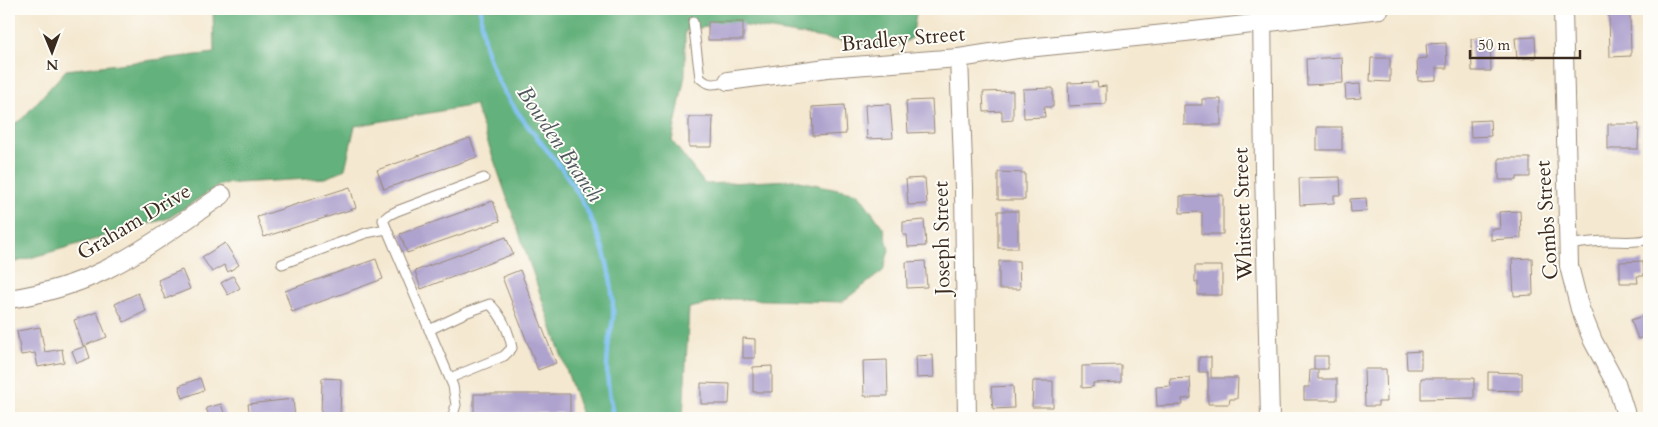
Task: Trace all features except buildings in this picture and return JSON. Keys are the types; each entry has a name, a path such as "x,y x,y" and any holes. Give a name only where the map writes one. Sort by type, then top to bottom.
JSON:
{"street":[{"name":"Bradley Street","path":"728,81 827,68 959,58 1017,48 1185,32 1262,16 1380,9"},
{"name":"Combs Street","path":"1563,9 1569,266 1580,309 1592,341 1618,386 1627,418"},
{"name":"Whitsett Street","path":"1262,16 1270,418"},
{"name":"Joseph Street","path":"959,58 964,188 967,418"},
{"name":"Graham Drive","path":"9,299 31,296 64,287 105,270 149,244 222,195"}],"lane":[{"path":"693,22 700,78 706,84 728,81"},
{"path":"452,418 456,405 453,386 382,220 389,215 484,178"},
{"path":"282,264 366,233 386,229"},
{"path":"1568,245 1584,242 1639,242 1649,239"},
{"path":"429,330 465,313 490,304 500,314 509,334 512,348 504,356 450,378"}],"green space":[{"path":"213,9 917,9 912,38 893,49 727,23 685,31 685,75 672,141 705,184 794,180 858,193 884,229 889,250 883,271 842,302 731,299 689,308 683,418 583,418 475,105 355,126 345,169 326,178 221,184 169,218 9,264 9,127 22,119 66,70 214,53"}],"waterway":[{"name":"Bowden Branch","path":"481,9 483,34 488,56 496,76 506,95 574,187 590,217 603,249 610,275 613,302 613,320 607,358 608,387 613,418"}]}
